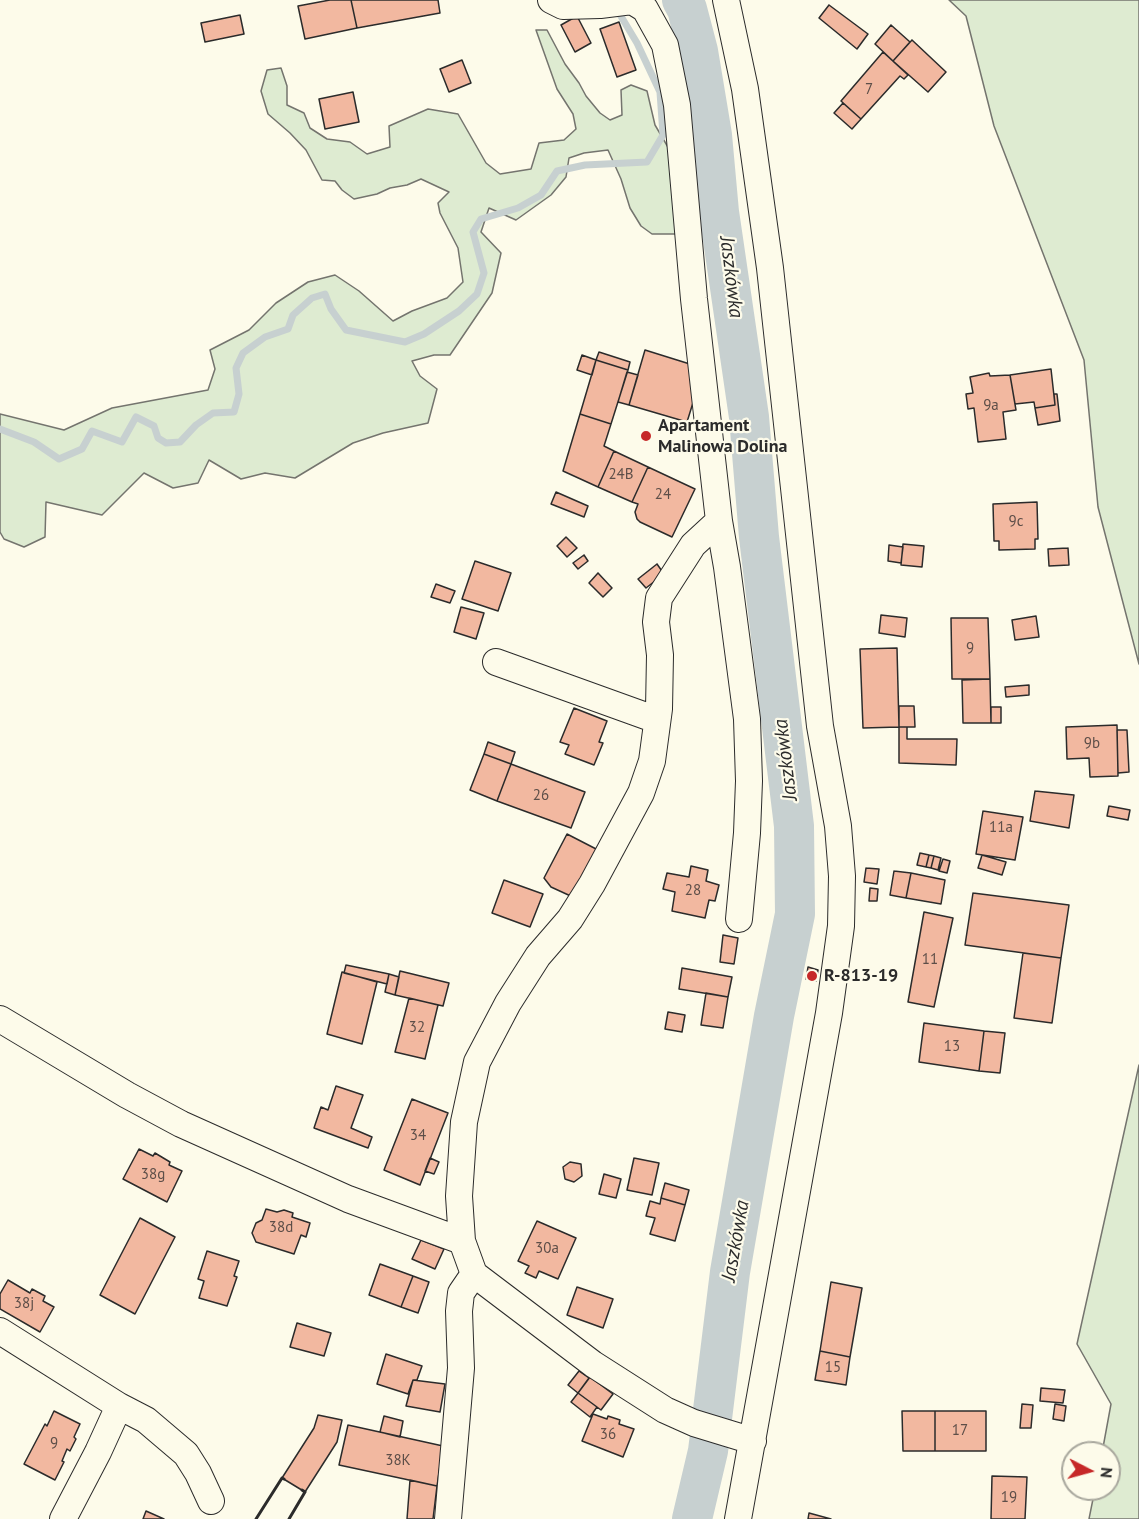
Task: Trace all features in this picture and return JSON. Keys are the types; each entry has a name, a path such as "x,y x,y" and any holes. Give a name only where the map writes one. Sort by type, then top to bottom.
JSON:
{"street":[{"path":"550,0 563,6 632,1 645,9 665,45 677,105 694,299 719,520 747,719 747,813 739,919"},
{"path":"726,0 745,89 770,268 820,726 838,826 842,876 841,926 829,1012 738,1519"},
{"path":"719,520 693,545 659,597 656,622 660,655 657,720 652,761 641,793 592,884 570,919 538,956 508,1004 477,1062 464,1122 459,1196 462,1241 474,1274 487,1286 558,1335 593,1364 665,1410 694,1423 753,1441"},
{"path":"496,662 657,720"},
{"path":"0,1019 127,1095 181,1124 348,1199 462,1241"},
{"path":"448,1519 461,1368 459,1311 461,1293 474,1274"},
{"path":"0,1331 119,1406 146,1420 186,1454 211,1501"},
{"path":"63,1519 119,1406"}],"green space":[{"path":"949,0 1139,0 1139,664 1098,507 1084,360 994,126 966,16"},
{"path":"536,30 547,30 565,64 586,96 600,113 610,120 622,115 621,90 631,85 647,91 655,125 672,154 678,234 652,234 641,226 630,208 621,179 608,150 584,153 569,158 566,177 551,195 516,220 489,208 481,232 501,253 492,293 450,355 434,355 412,361 420,376 437,389 428,423 383,433 353,443 295,478 265,473 241,479 209,460 198,483 173,488 144,473 102,515 46,502 45,537 24,547 4,539 0,532 0,414 64,430 112,408 208,390 215,369 210,350 249,330 276,303 308,282 335,275 359,291 393,321 447,298 463,282 458,248 440,213 438,203 449,192 421,179 354,199 335,181 322,180 306,150 268,114 261,91 267,70 281,68 287,86 287,105 304,113 310,128 327,139 350,142 367,154 390,147 389,126 428,109 458,114 486,163 500,174 531,169 539,143 564,140 576,129 573,114 557,89"},
{"path":"1139,1065 1139,1519 1089,1519 1093,1501 1121,1501 1121,1441 1104,1441 1111,1404 1077,1344"}],"building":[{"path":"330,0 351,0 357,28 305,39 298,6"},
{"path":"351,0 438,0 440,13 357,28"},
{"path":"829,5 868,34 857,49 819,18"},
{"path":"240,15 244,34 205,42 201,23"},
{"path":"577,16 591,43 575,52 561,25"},
{"path":"619,22 636,70 617,77 600,29"},
{"path":"891,25 910,42 893,61 875,44"},
{"path":"912,40 946,72 928,92 893,61"},
{"path":"883,52 908,75 904,79 900,76 861,119 841,101"},
{"path":"462,60 471,83 449,92 440,69"},
{"path":"353,92 359,122 325,129 319,99"},
{"path":"843,103 861,119 852,129 834,113"},
{"path":"645,350 693,365 696,393 687,422 629,405"},
{"path":"599,352 630,362 628,370 596,360"},
{"path":"582,355 596,360 592,375 577,370"},
{"path":"596,360 628,370 611,424 580,414"},
{"path":"1051,369 1055,405 1035,408 1034,402 1015,404 1010,375"},
{"path":"627,372 638,375 629,405 618,402"},
{"path":"989,373 990,376 1010,375 1016,410 1003,412 1006,439 978,442 974,408 968,409 966,394 973,393 970,377"},
{"path":"1054,394 1057,394 1060,421 1038,425 1035,408 1055,405"},
{"path":"580,414 611,424 604,446 614,451 598,487 563,471"},
{"path":"614,451 648,467 632,502 598,487"},
{"path":"648,467 695,489 672,537 637,519 635,512 638,504 632,502"},
{"path":"556,492 588,506 584,517 551,504"},
{"path":"1037,502 1038,539 1035,539 1035,549 999,550 999,541 994,541 993,504"},
{"path":"566,537 577,548 567,557 557,546"},
{"path":"903,544 924,546 922,567 901,565"},
{"path":"889,545 903,547 901,563 888,561"},
{"path":"1068,548 1069,565 1049,566 1048,549"},
{"path":"584,555 588,561 578,569 573,563"},
{"path":"475,561 511,573 498,611 462,599"},
{"path":"657,564 664,574 646,588 638,579"},
{"path":"598,573 612,588 603,597 589,583"},
{"path":"436,584 455,591 450,603 431,597"},
{"path":"461,607 484,613 476,639 454,632"},
{"path":"881,615 907,618 905,637 879,633"},
{"path":"1036,616 1039,637 1015,640 1012,620"},
{"path":"951,618 988,618 990,679 952,679"},
{"path":"897,648 899,727 863,728 860,649"},
{"path":"990,679 991,723 963,723 962,680"},
{"path":"1029,685 1029,695 1006,697 1005,687"},
{"path":"899,706 914,706 915,727 899,727"},
{"path":"991,707 1001,707 1001,723 991,723"},
{"path":"574,708 607,721 599,742 603,743 594,765 565,754 569,745 560,742"},
{"path":"1117,725 1118,776 1090,777 1089,758 1067,759 1066,727"},
{"path":"899,727 907,727 907,739 957,739 956,765 899,763"},
{"path":"1117,730 1127,730 1129,772 1118,773"},
{"path":"488,742 515,752 511,764 484,754"},
{"path":"484,754 511,764 497,801 470,790"},
{"path":"511,764 585,792 571,828 497,801"},
{"path":"1035,791 1074,795 1069,828 1030,821"},
{"path":"1109,806 1130,810 1128,820 1107,816"},
{"path":"983,811 1023,817 1015,860 976,854"},
{"path":"567,834 600,851 575,898 551,887 544,878"},
{"path":"920,853 929,855 926,867 917,865"},
{"path":"929,855 934,856 931,868 926,867"},
{"path":"982,855 1006,862 1002,875 978,868"},
{"path":"934,856 941,858 938,870 931,868"},
{"path":"943,859 950,861 947,873 939,871"},
{"path":"691,866 708,870 706,881 719,885 715,901 709,900 705,918 672,911 675,892 663,889 667,873 689,877"},
{"path":"866,868 879,869 877,884 864,882"},
{"path":"894,871 911,873 906,898 890,895"},
{"path":"911,873 945,880 941,904 906,898"},
{"path":"504,880 543,894 530,927 492,913"},
{"path":"870,888 878,889 877,901 869,901"},
{"path":"973,893 1069,905 1061,958 965,945"},
{"path":"924,912 953,918 934,1007 908,1002"},
{"path":"723,935 738,938 734,964 720,962"},
{"path":"1023,953 1061,958 1052,1023 1014,1018"},
{"path":"346,965 389,974 387,984 344,973"},
{"name":"R-813-19","path":"808,967 818,970 816,981 806,979"},
{"path":"682,968 732,977 728,997 679,989"},
{"path":"400,971 449,983 443,1006 395,995"},
{"path":"342,972 377,982 362,1044 327,1034"},
{"path":"389,974 399,977 395,995 385,992"},
{"path":"706,993 728,997 723,1028 701,1025"},
{"path":"409,998 438,1005 425,1059 395,1052"},
{"path":"668,1012 685,1015 682,1032 665,1029"},
{"path":"924,1023 984,1031 979,1071 919,1062"},
{"path":"984,1031 1005,1033 1000,1073 979,1071"},
{"path":"336,1086 363,1095 351,1128 372,1137 368,1148 314,1128 321,1107 328,1110"},
{"path":"412,1099 448,1113 420,1185 384,1170"},
{"path":"139,1149 153,1156 155,1153 170,1162 169,1165 182,1171 167,1202 123,1179"},
{"path":"430,1158 439,1162 434,1174 425,1171"},
{"path":"634,1158 659,1163 652,1195 627,1190"},
{"path":"570,1162 581,1164 582,1176 574,1182 565,1179 563,1167"},
{"path":"604,1174 621,1179 616,1198 599,1194"},
{"path":"665,1183 689,1190 685,1205 661,1198"},
{"path":"661,1198 685,1205 675,1241 650,1234 655,1218 646,1216 650,1201 660,1204"},
{"path":"266,1209 277,1212 284,1210 293,1213 292,1217 310,1223 306,1237 301,1235 294,1254 256,1242 252,1233 256,1223 262,1220"},
{"path":"140,1218 175,1237 135,1314 100,1295"},
{"path":"537,1221 576,1238 558,1279 539,1271 536,1278 525,1273 529,1266 518,1261"},
{"path":"421,1240 444,1249 435,1269 412,1259"},
{"path":"207,1251 239,1261 234,1276 237,1277 227,1306 199,1298 204,1281 198,1279"},
{"path":"380,1264 413,1276 401,1307 369,1295"},
{"path":"413,1276 429,1282 418,1313 401,1307"},
{"path":"8,1280 30,1293 32,1289 45,1296 43,1301 54,1307 40,1332 0,1309 0,1294"},
{"path":"831,1282 862,1288 850,1357 820,1351"},
{"path":"577,1287 613,1299 603,1328 567,1315"},
{"path":"297,1323 331,1333 324,1356 290,1347"},
{"path":"820,1351 850,1357 846,1385 815,1380"},
{"path":"386,1354 422,1366 408,1394 377,1384"},
{"path":"579,1371 589,1378 578,1393 568,1385"},
{"path":"590,1377 613,1394 601,1410 578,1393"},
{"path":"413,1380 445,1384 440,1412 406,1406"},
{"path":"1041,1388 1065,1390 1063,1403 1040,1401"},
{"path":"578,1393 597,1407 590,1417 571,1402"},
{"path":"1022,1404 1033,1405 1031,1428 1020,1428"},
{"path":"1055,1404 1066,1406 1064,1421 1053,1419"},
{"path":"54,1411 80,1424 74,1437 76,1439 70,1451 67,1449 62,1461 64,1462 55,1480 24,1464"},
{"path":"902,1411 935,1411 935,1451 903,1451"},
{"path":"935,1411 986,1411 986,1451 935,1451"},
{"path":"593,1414 607,1419 608,1416 620,1420 619,1424 634,1429 623,1457 582,1441"},
{"path":"318,1415 342,1420 337,1442 305,1492 282,1478 314,1428"},
{"path":"384,1416 403,1421 400,1437 380,1432"},
{"path":"348,1425 443,1446 437,1486 339,1465"},
{"path":"992,1476 1027,1477 1025,1519 991,1519"},
{"path":"410,1480 437,1486 433,1519 407,1519"},
{"path":"146,1511 164,1519 143,1519"},
{"path":"809,1513 831,1519 808,1519"}],"waterway":[{"name":"Jaszkówka","path":"682,0 687,9 698,51 712,135 719,212 749,417 759,537 794,826 795,914 774,1016 730,1272 708,1451 692,1519"},
{"path":"0,429 34,442 59,459 82,449 92,431 122,442 136,417 154,426 158,438 166,443 180,442 196,425 213,413 234,412 239,394 236,368 243,353 265,337 288,329 293,315 312,298 325,294 331,309 346,330 405,342 424,334 459,311 477,294 484,273 473,232 481,219 518,208 541,195 557,171 585,165 647,162 663,135 660,92 637,43 619,13"}],"wall":[{"path":"256,1519 282,1478 284,1479"},
{"path":"289,1519 305,1492 302,1490"}],"place":[{"name":"Apartament Malinowa Dolina","path":"646,436"},
{"name":"R-813-19","path":"812,976"}]}
